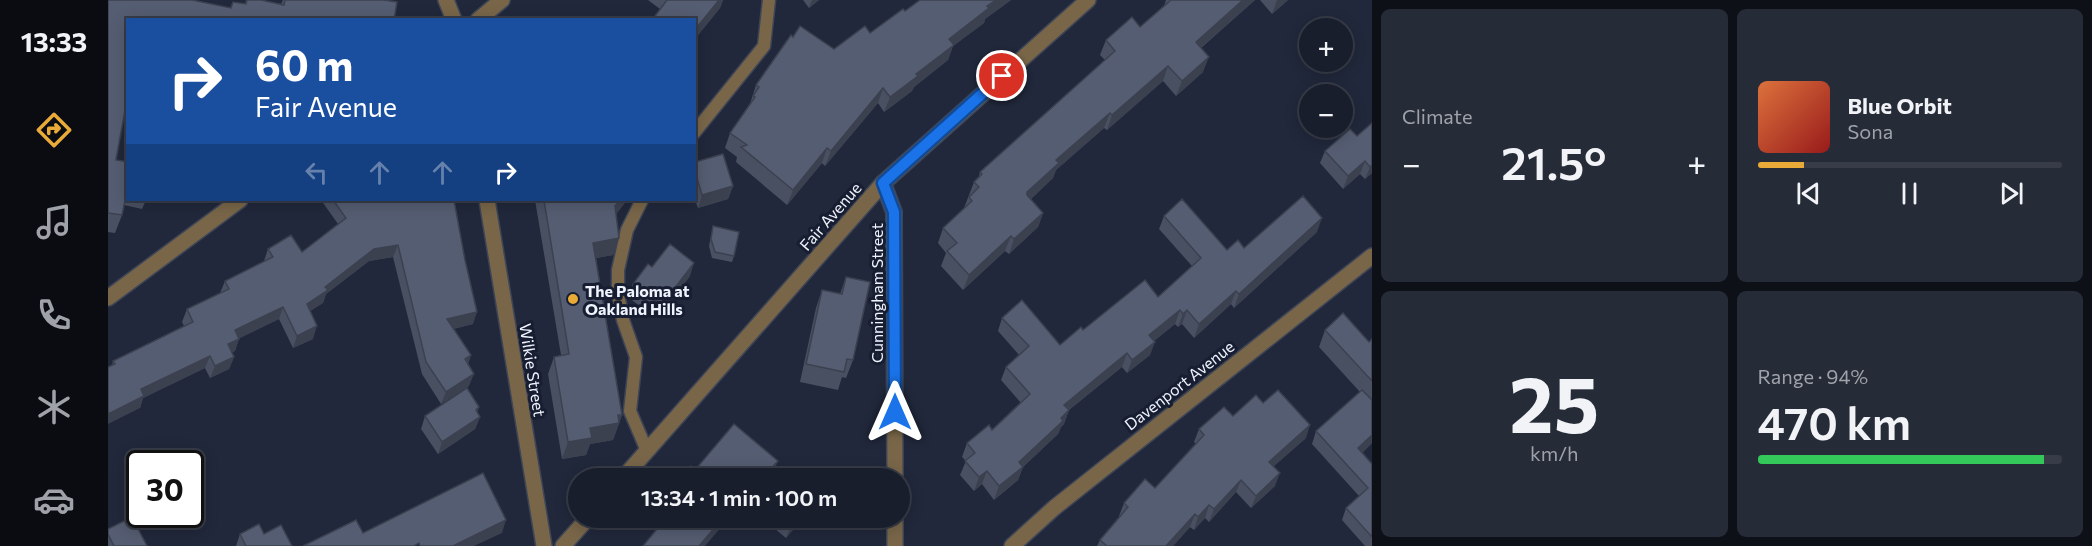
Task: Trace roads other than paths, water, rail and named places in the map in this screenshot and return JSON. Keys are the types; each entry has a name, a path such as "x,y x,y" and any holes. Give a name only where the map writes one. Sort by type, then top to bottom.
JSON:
{"street":[{"path":"446,0 453,18"},
{"path":"480,18 501,0"},
{"name":"Fair Avenue","path":"632,468 883,183 1088,0"},
{"name":"Cunningham Street","path":"883,183 894,212 895,468"},
{"path":"108,298 239,201"},
{"name":"Wilkie Street","path":"487,201 544,546"},
{"name":"Davenport Avenue","path":"1012,546 1054,508 1372,256"},
{"path":"563,546 579,528"},
{"path":"895,528 895,546"}],"lane":[{"path":"696,131 764,46 769,0"},
{"path":"642,201 627,230 618,270 618,294 623,320 636,357 630,411 647,451"}],"place":[{"name":"The Paloma at Oakland Hills","path":"573,299"}]}
